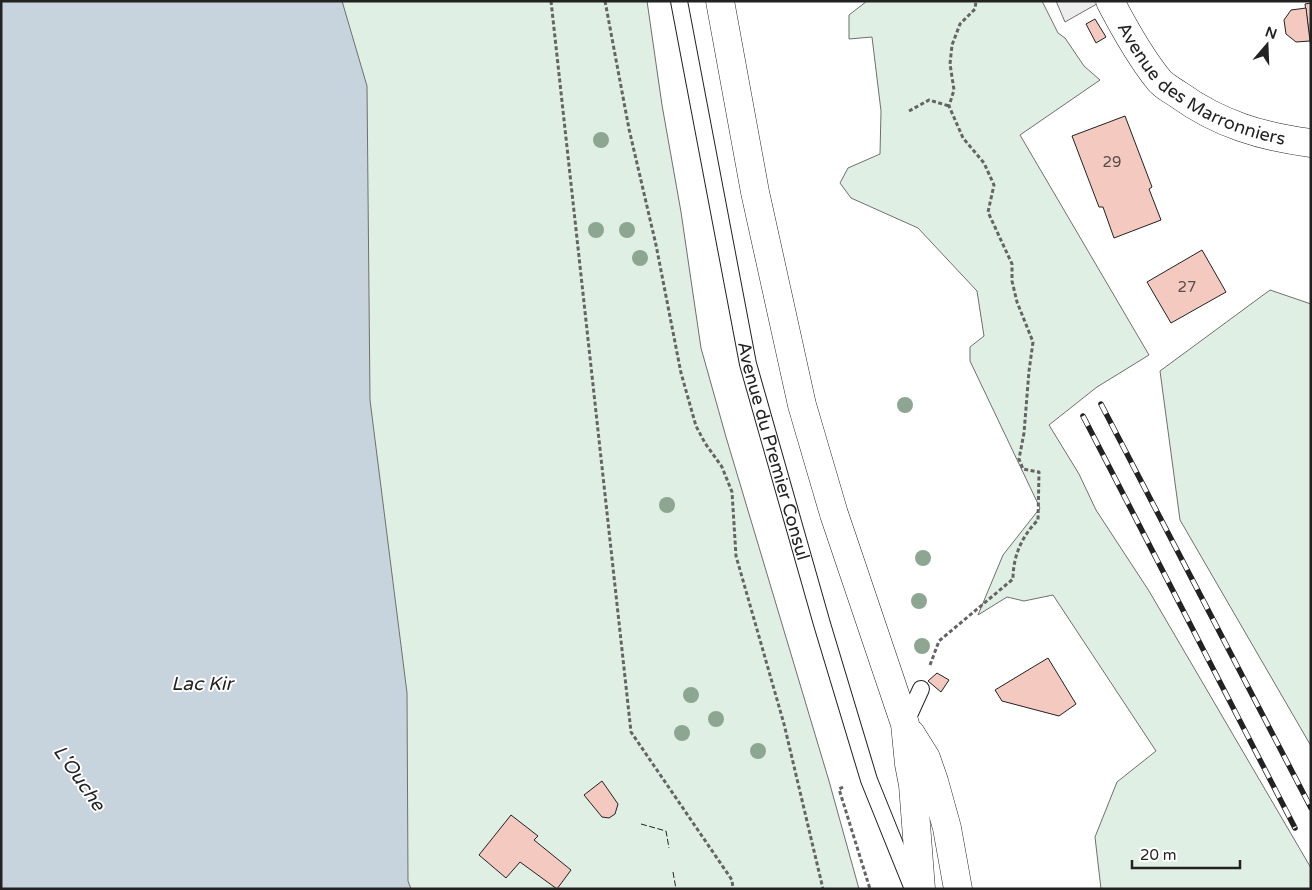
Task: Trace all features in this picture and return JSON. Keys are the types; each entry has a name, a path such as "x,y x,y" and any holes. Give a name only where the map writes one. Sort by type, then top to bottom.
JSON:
{"main road":[{"path":"720,1 755,192 802,405 834,514 905,724 913,785 921,889"},
{"name":"Avenue des Marronniers","path":"1110,1 1130,38 1159,81 1196,108 1238,128 1282,139 1311,143"},
{"path":"905,724 926,758 934,781 947,828 958,889"}],"lane":[{"name":"Avenue du Premier Consul","path":"679,1 748,364 868,780 913,889"},
{"path":"905,724 921,690"}],"path":[{"path":"551,1 631,732 732,880 733,889"},
{"path":"605,1 629,128 656,245 681,373 696,426 722,467 732,492 736,556 784,724 824,889"},
{"path":"921,690 939,641 1013,579 1013,564 1027,531 1038,520 1039,472 1023,469 1019,459 1024,433 1033,342 1017,302 1012,281 1012,264 988,212 994,185 984,163 963,138 949,106 954,90 950,64 952,45 960,24 975,9 976,1"},
{"path":"909,111 928,100 949,106"},
{"path":"868,780 839,788 870,889"}],"green space":[{"path":"1,1 647,1 701,348 859,889 1,889"},
{"path":"867,1 1042,1 1058,33 1065,38 1084,66 1100,80 1020,135 1149,355 1097,387 1049,425 1079,474 1096,510 1149,591 1311,868 1311,889 1101,889 1095,837 1117,782 1156,751 1053,595 1024,601 1007,597 978,615 1003,555 1040,508 970,361 970,347 984,336 977,291 918,228 851,198 840,183 848,168 880,154 881,111 872,37 849,39 849,15"},
{"path":"1270,290 1311,304 1311,746 1180,520 1160,371"}],"shaded area":[{"path":"1056,1 1102,1 1065,22"}],"water":[{"name":"Lac Kir","path":"1,1 342,1 367,86 370,400 407,693 408,881 411,889 1,889"}],"building":[{"path":"1311,3 1311,48 1305,4"},
{"path":"1306,8 1310,41 1296,42 1286,34 1284,20 1291,10"},
{"path":"1095,19 1106,37 1096,43 1086,24"},
{"path":"1125,116 1152,187 1149,189 1161,220 1114,238 1103,207 1099,207 1072,136"},
{"path":"1202,250 1226,292 1171,323 1147,282"},
{"path":"1048,658 1076,704 1059,716 1002,701 995,690"},
{"path":"937,673 949,680 941,692 928,681"},
{"path":"602,781 618,804 615,814 609,818 602,817 584,795"},
{"path":"511,815 538,836 534,840 571,870 557,889 520,862 506,878 479,855"}],"railway":[{"path":"1101,404 1311,808"},
{"path":"1083,416 1295,828"}],"fence":[{"path":"641,824 666,831 669,848"},
{"path":"673,872 676,889"}],"water label":[{"name":"L'Ouche","path":"79,778"}]}
